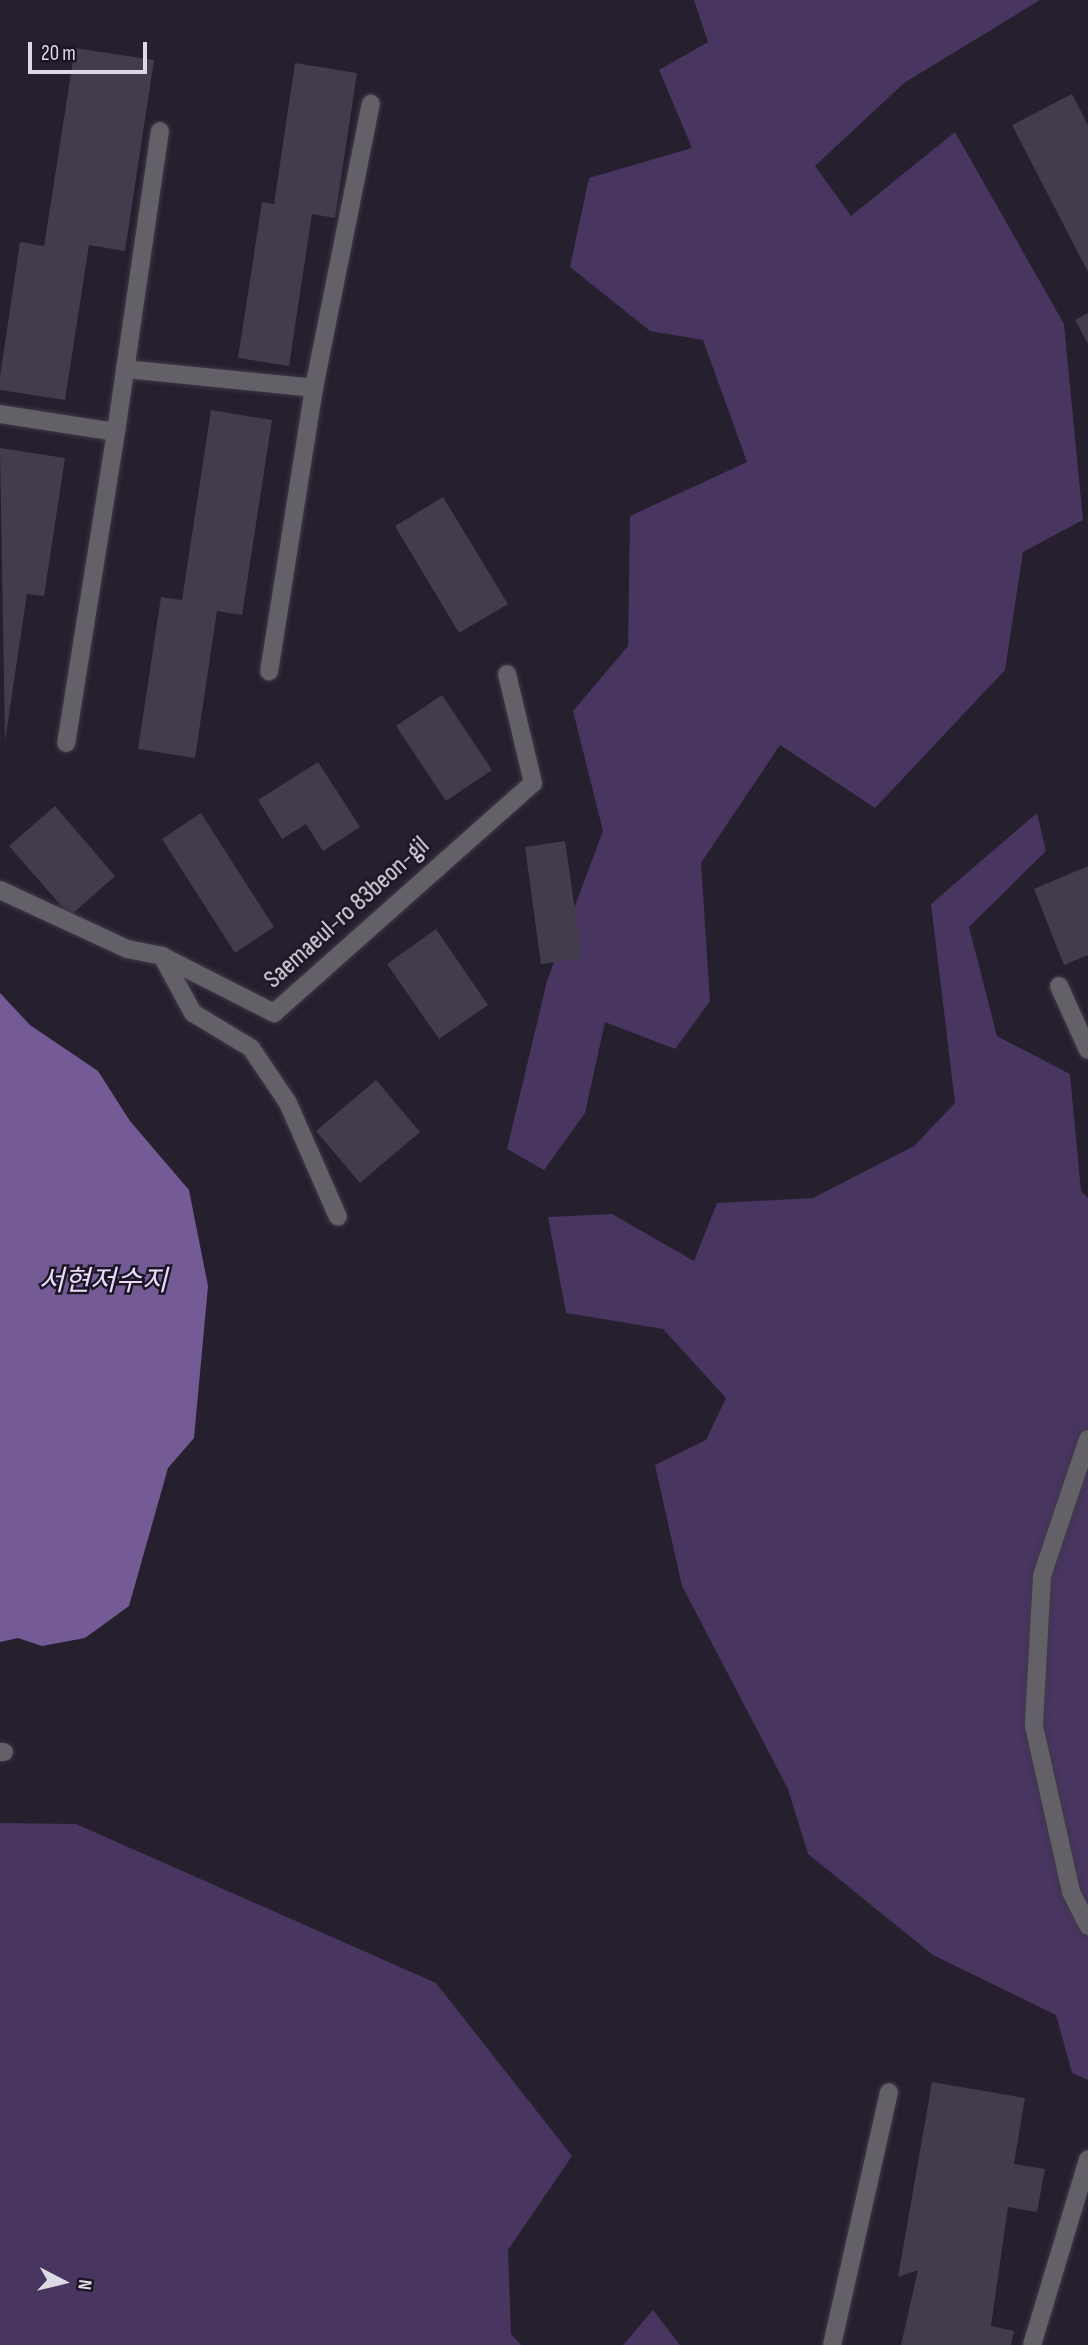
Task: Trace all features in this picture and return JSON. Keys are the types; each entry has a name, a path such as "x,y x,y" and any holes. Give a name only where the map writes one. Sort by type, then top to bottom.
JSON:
{"street":[{"path":"269,671 314,388 371,104"},
{"path":"66,743 116,432 160,131"},
{"path":"125,369 314,388"},
{"path":"0,414 116,432"},
{"name":"Saemaeul-ro 83beon-gil","path":"0,890 127,949 162,956 274,1013 533,783 507,674"},
{"path":"162,956 193,1013 251,1048 288,1103 338,1217"},
{"path":"1059,986 1088,1050"},
{"path":"1088,1439 1042,1576 1034,1726 1071,1892 1088,1926"},
{"path":"832,2345 889,2092"},
{"path":"1032,2345 1088,2159"}],"shaded area":[{"path":"694,0 1040,0 904,83 815,166 851,216 955,132 1064,324 1083,520 1023,552 1005,670 875,808 780,745 701,863 710,1001 675,1049 605,1022 585,1113 544,1170 507,1149 547,981 603,831 573,711 628,646 630,516 747,462 703,340 650,331 570,267 589,178 692,148 659,70 708,42"},
{"path":"1037,813 1046,851 969,927 997,1036 1070,1074 1081,1191 1088,1198 1088,2080 1072,2073 1056,2015 933,1955 808,1854 788,1789 682,1586 655,1465 706,1440 726,1398 663,1329 566,1313 548,1217 612,1214 694,1261 717,1203 813,1198 914,1146 955,1103 931,904"},
{"path":"0,1823 76,1824 436,1983 572,2156 508,2250 511,2334 521,2345 0,2345"},
{"path":"653,2310 680,2345 623,2345"}],"water":[{"name":"서현저수지","path":"0,993 30,1025 98,1071 130,1121 189,1190 208,1286 194,1438 168,1468 129,1606 85,1638 42,1646 18,1638 0,1642"}],"building":[{"path":"75,48 154,60 125,251 89,245 65,400 0,390 0,377 20,242 44,246"},
{"path":"295,63 357,73 335,218 312,214 289,366 238,358 262,202 274,204"},
{"path":"1072,94 1088,125 1088,272 1012,125"},
{"path":"1088,313 1088,344 1075,320"},
{"path":"211,410 272,420 242,615 217,611 195,758 138,749 161,597 182,600"},
{"path":"0,448 65,458 44,596 27,594 5,741"},
{"path":"443,497 508,604 459,633 395,526"},
{"path":"442,695 492,770 446,801 396,726"},
{"path":"318,762 360,827 323,851 306,824 282,839 258,800"},
{"path":"55,806 115,876 70,916 9,846"},
{"path":"201,813 274,927 235,953 162,839"},
{"path":"565,841 582,958 541,964 525,847"},
{"path":"1088,866 1088,955 1064,965 1034,889"},
{"path":"436,929 488,1005 439,1039 387,964"},
{"path":"376,1080 420,1132 360,1183 316,1131"},
{"path":"932,2082 1025,2098 1014,2164 1045,2169 1037,2212 1008,2207 991,2326 1014,2331 1011,2345 901,2345 918,2270 898,2277"}]}
